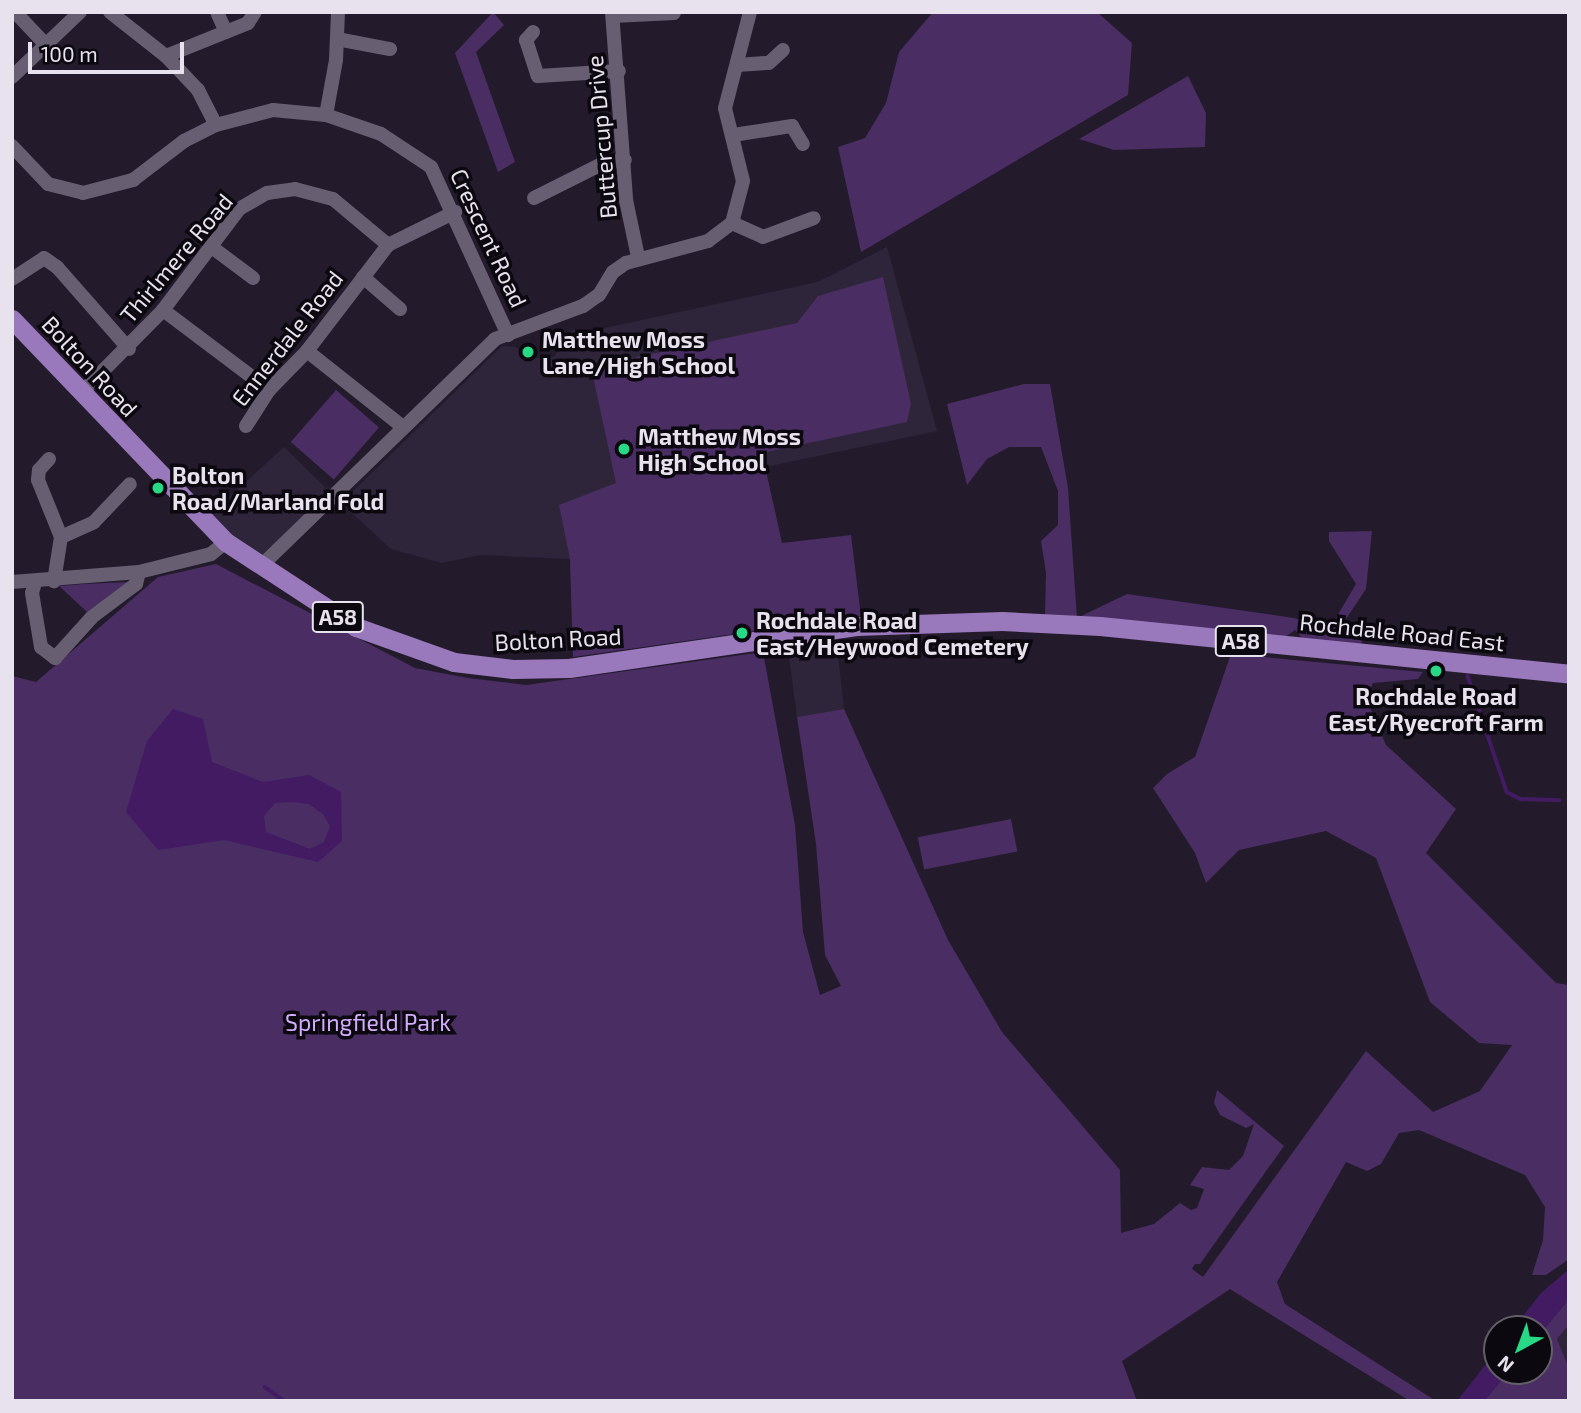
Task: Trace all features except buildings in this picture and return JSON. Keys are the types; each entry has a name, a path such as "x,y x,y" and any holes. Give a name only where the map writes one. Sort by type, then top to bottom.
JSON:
{"highway":[{"name":"Bolton Road","path":"12,319 226,542 356,627 422,653 470,665 569,668 771,639"},
{"name":"Rochdale Road East","path":"771,639 856,626 1002,621 1100,626 1569,674"}],"street":[{"path":"15,12 46,44"},
{"path":"12,77 80,12"},
{"path":"110,12 166,56 198,90 216,125"},
{"path":"217,12 226,32"},
{"path":"166,56 253,19 255,12"},
{"path":"326,115 337,39 338,12"},
{"path":"261,566 495,339 583,306 599,295 613,272 638,257 708,241 732,223 743,181 725,108 750,12"},
{"path":"612,14 674,13"},
{"name":"Buttercup Drive","path":"612,14 619,71 626,200 638,257"},
{"path":"533,32 527,40 538,76 619,71"},
{"path":"337,39 390,49"},
{"path":"737,65 769,63 783,50"},
{"name":"Crescent Road","path":"12,146 48,184 83,193 133,180 184,141 216,125 273,110 326,115 381,134 431,167 455,212 508,335"},
{"path":"733,135 792,126 803,144"},
{"path":"534,198 604,163 625,160"},
{"name":"Thirlmere Road","path":"81,393 129,349 163,310 213,248 239,209 267,193 295,189 333,199 388,245"},
{"name":"Ennerdale Road","path":"246,426 269,390 307,351 388,245 455,212"},
{"path":"732,223 763,237 814,218"},
{"path":"213,248 253,278"},
{"path":"12,279 44,258 57,267 129,349"},
{"name":"Ennerdale Road","path":"363,277 400,309"},
{"path":"163,310 269,390"},
{"path":"307,351 403,427"},
{"path":"43,462 40,492 53,510 61,537 54,581"},
{"path":"61,537 94,522 130,484"},
{"path":"12,582 35,583 139,572 211,554 226,542"},
{"path":"35,583 32,593 41,647 55,658 92,617 136,584 139,572"}],"shaded area":[{"name":"Matthew Moss High School","path":"887,247 937,431 765,467 780,533 573,657 570,559 480,555 442,563 391,549 341,503 502,346 515,347 536,358 554,357 572,330 600,329 818,282"},
{"path":"284,447 331,493 262,555 207,517"},
{"path":"836,638 844,709 797,717 788,650 801,643"},
{"path":"173,709 203,719 212,762 263,782 309,775 341,792 342,841 318,862 224,840 158,850 126,812 147,741","holes":["275,803 309,804 323,814 330,826 324,842 310,849 266,832 264,816"]},
{"path":"1569,1269 1569,1299 1553,1318 1553,1315 1524,1315 1541,1293"},
{"path":"1569,1325 1569,1368 1557,1339"},
{"path":"1483,1368 1483,1385 1497,1385 1484,1401 1457,1401"}],"green space":[{"path":"493,12 504,25 476,52 515,162 498,172 455,53"},
{"path":"933,12 1097,12 1132,43 1128,95 861,252 838,147 865,138 886,103 899,52"},
{"path":"1188,76 1206,113 1205,147 1114,150 1079,139"},
{"path":"883,277 911,404 907,422 762,453 782,543 851,535 861,616 573,657 570,559 559,505 616,483 591,367 797,323 818,296"},
{"path":"1024,384 1050,384 1068,488 1077,618 1045,615 1046,573 1041,541 1058,525 1058,491 1041,447 1009,447 987,459 967,485 947,404"},
{"path":"336,390 379,427 334,479 291,442"},
{"path":"1372,531 1366,589 1338,631 1362,641 1361,645 1303,639 1295,630 1285,637 1077,618 1127,594 1294,618 1330,628 1356,584 1329,541 1329,532"},
{"name":"Springfield Park","path":"216,564 415,668 468,678 526,685 763,652 795,825 803,932 820,995 841,986 825,955 816,844 797,717 844,709 948,940 1002,1032 1120,1170 1121,1233 1154,1224 1180,1203 1191,1210 1197,1208 1204,1189 1190,1185 1202,1167 1229,1170 1243,1156 1254,1124 1246,1128 1220,1115 1214,1103 1217,1090 1284,1146 1200,1264 1195,1264 1192,1269 1203,1277 1366,1051 1433,1112 1480,1091 1512,1045 1479,1043 1430,1002 1376,858 1326,831 1239,850 1206,883 1195,853 1153,788 1167,774 1195,757 1231,654 1423,672 1418,679 1373,683 1366,698 1386,745 1456,809 1426,853 1556,983 1569,985 1569,1259 1546,1275 1532,1275 1543,1240 1545,1207 1525,1175 1419,1130 1399,1133 1381,1164 1367,1171 1346,1162 1277,1282 1285,1304 1436,1401 1410,1401 1230,1289 1122,1361 1137,1401 12,1401 12,676 36,682 158,577"},
{"path":"128,582 87,612 59,586 84,584"},
{"path":"1011,819 1017,851 924,870 918,837"},
{"path":"1569,1299 1569,1325 1557,1339 1569,1368 1569,1401 1484,1401 1497,1385 1553,1385 1553,1318"}],"waterway":[{"path":"1468,676 1507,792 1521,799 1559,800"},
{"path":"265,1387 284,1401"}],"place":[{"name":"Matthew Moss Lane/High School","path":"528,352"},
{"name":"Matthew Moss High School","path":"624,449"},
{"name":"Bolton Road/Marland Fold","path":"158,488"},
{"name":"Rochdale Road East/Heywood Cemetery","path":"742,633"},
{"name":"Rochdale Road East/Ryecroft Farm","path":"1436,671"}]}
